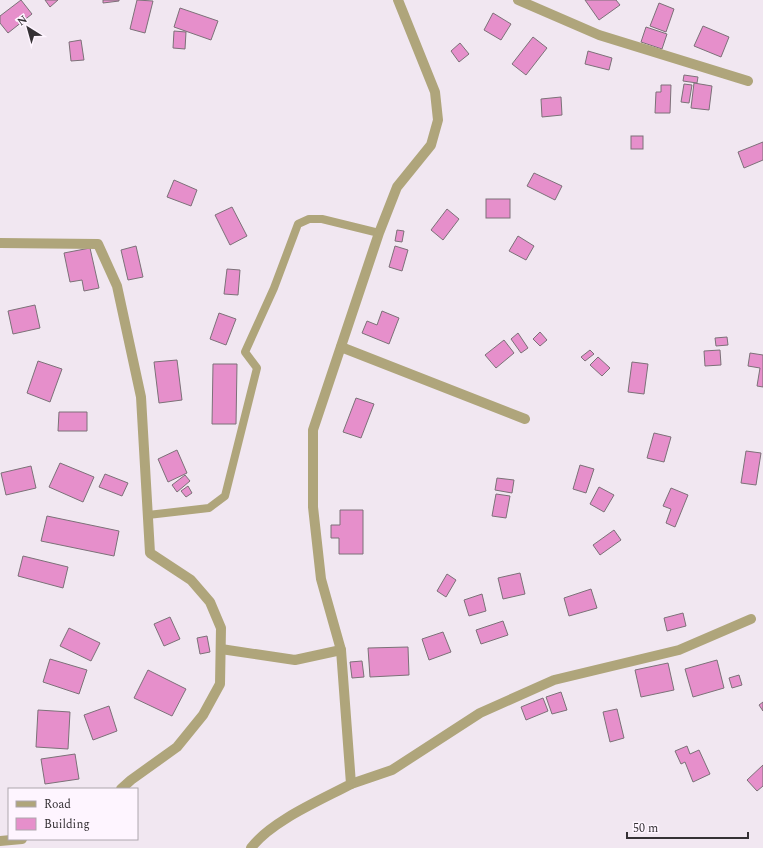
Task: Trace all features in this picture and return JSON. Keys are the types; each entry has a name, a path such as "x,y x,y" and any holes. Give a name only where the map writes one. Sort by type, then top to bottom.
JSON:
{"street":[{"path":"351,784 341,650 321,579 314,507 313,430 379,233 397,186 431,145 438,120 435,92 398,0"},
{"path":"518,0 599,35 748,81"},
{"path":"0,243 98,244 117,286 141,397 150,553 191,580 210,602 221,628 220,684 203,715 178,746 122,788"},
{"path":"341,347 524,418"},
{"path":"251,848 256,842 282,821 351,784 392,770 480,713 554,680 679,650 751,619"},
{"path":"221,649 295,660 341,650"}],"lane":[{"path":"148,514 209,508 225,496 257,368 245,352 274,288 298,224 309,219 322,219 379,233"}],"building":[{"path":"21,0 32,14 8,33 0,23 0,16"},
{"path":"45,0 58,0 50,7"},
{"path":"103,0 119,0 119,1 103,3"},
{"path":"137,0 153,1 145,33 130,29"},
{"path":"585,0 616,0 620,5 599,20"},
{"path":"659,3 674,9 666,32 650,26"},
{"path":"180,8 218,21 211,40 174,27"},
{"path":"493,13 511,24 501,40 484,30"},
{"path":"703,26 729,37 721,57 694,46"},
{"path":"646,27 667,34 662,49 641,42"},
{"path":"174,31 186,32 185,49 173,48"},
{"path":"533,37 547,48 526,75 512,64"},
{"path":"81,40 84,60 71,61 69,42"},
{"path":"460,43 469,54 459,62 451,51"},
{"path":"588,51 612,58 609,70 585,64"},
{"path":"684,75 698,77 697,83 683,81"},
{"path":"694,83 712,86 709,110 691,108"},
{"path":"684,84 692,85 689,103 681,102"},
{"path":"661,85 671,85 670,113 655,113 656,92 661,92"},
{"path":"561,97 562,115 542,117 541,99"},
{"path":"631,136 643,136 643,149 631,149"},
{"path":"763,142 763,160 744,168 738,152"},
{"path":"534,173 562,186 555,200 527,186"},
{"path":"174,180 197,190 191,206 167,197"},
{"path":"486,199 510,199 510,218 486,218"},
{"path":"232,207 247,236 230,245 215,215"},
{"path":"447,209 459,219 443,240 431,230"},
{"path":"397,230 404,231 402,242 395,241"},
{"path":"518,236 534,246 526,260 509,251"},
{"path":"136,246 143,277 128,280 121,250"},
{"path":"395,246 408,250 402,271 389,267"},
{"path":"90,248 99,288 84,291 82,280 70,282 64,253"},
{"path":"227,269 240,270 238,295 224,294"},
{"path":"35,305 40,328 13,334 8,311"},
{"path":"382,311 399,318 389,344 362,333 367,321 377,325"},
{"path":"219,313 236,319 226,345 210,339"},
{"path":"540,332 547,340 540,346 533,339"},
{"path":"518,333 528,348 521,353 511,339"},
{"path":"727,337 728,345 716,346 715,338"},
{"path":"504,340 514,353 496,368 485,355"},
{"path":"590,350 594,354 585,361 581,357"},
{"path":"720,350 721,365 705,366 704,351"},
{"path":"750,353 763,355 763,387 757,386 760,368 748,366"},
{"path":"598,357 610,368 602,376 590,365"},
{"path":"177,360 182,400 159,403 154,362"},
{"path":"38,361 62,369 50,402 27,393"},
{"path":"632,362 648,364 644,394 628,392"},
{"path":"213,364 237,364 236,424 212,424"},
{"path":"356,398 374,404 361,438 343,432"},
{"path":"59,412 87,412 87,431 58,431"},
{"path":"654,433 671,437 664,462 647,458"},
{"path":"177,450 187,473 168,482 158,459"},
{"path":"746,451 761,453 756,485 741,483"},
{"path":"60,463 94,477 83,502 49,487"},
{"path":"580,465 594,469 586,493 573,489"},
{"path":"31,466 36,488 6,495 1,473"},
{"path":"105,474 128,483 122,496 99,487"},
{"path":"185,475 190,481 177,492 172,485"},
{"path":"497,478 514,480 512,493 495,490"},
{"path":"188,486 192,493 186,497 181,491"},
{"path":"599,487 614,495 604,512 590,504"},
{"path":"671,488 688,495 675,527 666,523 671,509 663,506"},
{"path":"496,494 510,496 506,518 492,516"},
{"path":"340,510 363,510 363,554 339,554 339,538 331,538 331,525 340,525"},
{"path":"47,516 119,531 114,556 41,541"},
{"path":"614,530 621,540 600,555 593,545"},
{"path":"23,556 68,567 63,588 18,576"},
{"path":"520,573 525,594 503,599 498,578"},
{"path":"447,574 456,580 446,597 437,591"},
{"path":"591,589 597,608 569,616 564,598"},
{"path":"482,594 486,611 469,616 464,600"},
{"path":"683,613 686,626 667,631 664,618"},
{"path":"170,617 180,639 164,646 154,624"},
{"path":"503,621 508,635 481,644 476,630"},
{"path":"69,628 100,643 91,661 60,646"},
{"path":"443,632 451,652 429,660 422,639"},
{"path":"207,636 210,652 200,654 197,638"},
{"path":"408,647 409,675 370,677 368,648"},
{"path":"50,659 87,670 79,694 43,682"},
{"path":"717,660 724,688 693,697 685,669"},
{"path":"362,661 364,677 352,678 350,662"},
{"path":"668,663 674,690 641,697 635,670"},
{"path":"148,670 186,689 172,716 134,698"},
{"path":"739,675 742,685 732,688 729,678"},
{"path":"561,692 567,710 552,714 546,697"},
{"path":"543,698 548,711 526,720 521,707"},
{"path":"763,702 763,711 759,705"},
{"path":"109,706 117,731 93,740 84,715"},
{"path":"617,709 624,738 610,742 603,712"},
{"path":"38,710 70,712 68,749 36,747"},
{"path":"687,746 690,754 699,750 710,774 693,782 685,762 681,764 675,751"},
{"path":"75,754 79,779 45,784 41,759"},
{"path":"763,765 763,786 757,791 747,780"}]}
